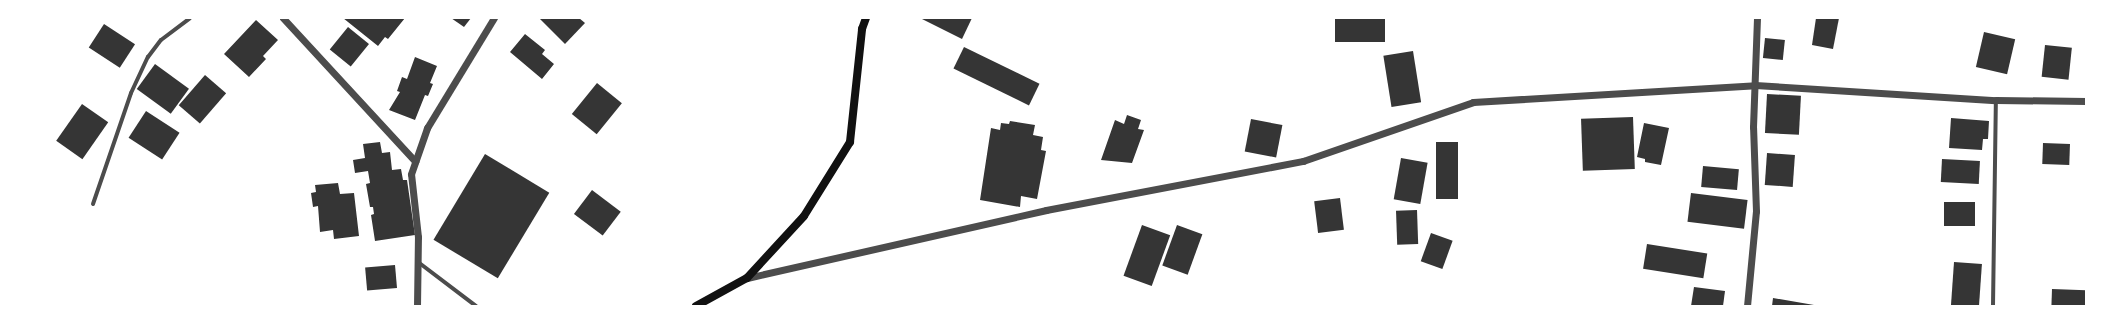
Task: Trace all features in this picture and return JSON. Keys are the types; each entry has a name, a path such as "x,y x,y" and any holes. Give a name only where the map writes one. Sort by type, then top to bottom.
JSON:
{"main road":[{"path":"696,306 747,278 804,216 850,142 862,29 866,18"}],"street":[{"path":"93,204 131,93 148,57 161,40 190,18"},
{"path":"283,18 415,161"},
{"path":"417,306 418,237 411,174 427,128 494,18"},
{"path":"1747,306 1756,211 1754,85 1757,18"},
{"path":"747,278 1046,210 1303,161 1473,102 1754,85 1996,100 2086,101"},
{"path":"1993,306 1996,100"},
{"path":"418,261 476,306"}],"building":[{"path":"343,18 405,18 388,39 385,37 378,46"},
{"path":"451,18 471,18 464,27"},
{"path":"539,18 579,18 585,23 565,44"},
{"path":"920,18 972,18 962,39"},
{"path":"1335,18 1385,18 1385,42 1335,42"},
{"path":"1816,18 1839,18 1833,49 1812,45"},
{"path":"256,20 278,40 263,56 266,59 249,77 224,54"},
{"path":"104,24 135,44 120,68 89,47"},
{"path":"348,27 369,44 351,67 330,50"},
{"path":"1984,32 2015,39 2007,74 1976,67"},
{"path":"525,34 545,50 542,54 554,64 542,79 510,52"},
{"path":"1765,38 1785,40 1783,60 1763,58"},
{"path":"2045,45 2072,48 2069,80 2042,77"},
{"path":"964,47 1039,84 1029,105 953,69"},
{"path":"1413,51 1421,102 1392,107 1383,56"},
{"path":"415,57 437,66 430,83 433,84 428,96 425,95 415,120 389,110 400,92 397,91 402,77 407,79"},
{"path":"155,64 189,89 171,114 137,89"},
{"path":"205,75 226,93 200,124 179,105"},
{"path":"597,83 622,103 597,134 572,114"},
{"path":"1767,94 1801,96 1799,135 1765,133"},
{"path":"82,104 108,122 82,159 56,141"},
{"path":"146,111 180,133 162,160 129,138"},
{"path":"1127,115 1141,120 1138,129 1144,130 1132,163 1101,160 1115,120 1124,124"},
{"path":"1633,117 1635,169 1583,171 1581,119"},
{"path":"1951,118 1989,121 1988,139 1983,139 1982,150 1949,148"},
{"path":"1251,119 1282,125 1276,157 1245,151"},
{"path":"1010,121 1035,125 1033,135 1043,137 1041,150 1046,151 1037,199 1021,196 1020,207 980,200 991,128 1000,130 1001,123 1009,124"},
{"path":"1644,123 1669,128 1661,165 1645,162 1645,159 1637,157"},
{"path":"380,142 382,153 390,152 392,170 401,169 403,180 407,180 415,235 375,241 371,215 374,214 373,207 370,207 366,184 370,183 368,171 355,173 353,160 365,158 363,144"},
{"path":"1436,142 1458,142 1458,199 1436,199"},
{"path":"2043,143 2070,144 2069,165 2042,164"},
{"path":"1767,153 1795,155 1793,187 1765,185"},
{"path":"485,154 549,193 498,278 433,240"},
{"path":"1401,158 1428,163 1420,204 1394,199"},
{"path":"1942,159 1980,161 1979,184 1941,182"},
{"path":"1703,166 1739,169 1737,190 1701,187"},
{"path":"338,183 340,194 354,193 359,236 334,239 333,230 320,232 318,206 313,207 311,193 316,192 315,185"},
{"path":"592,190 621,212 603,236 574,214"},
{"path":"1691,193 1748,200 1744,229 1687,222"},
{"path":"1340,198 1344,230 1318,233 1314,201"},
{"path":"1944,202 1975,202 1975,226 1944,226"},
{"path":"1417,210 1418,244 1397,245 1396,211"},
{"path":"1142,225 1170,235 1152,286 1124,276"},
{"path":"1177,225 1202,234 1188,275 1162,265"},
{"path":"1431,233 1453,241 1442,269 1421,261"},
{"path":"1647,244 1707,254 1703,278 1643,269"},
{"path":"1954,262 1982,264 1979,306 1951,306"},
{"path":"395,265 397,288 367,291 365,268"},
{"path":"1694,287 1725,291 1723,306 1691,306"},
{"path":"2052,289 2086,290 2085,306 2051,306"},
{"path":"1773,298 1814,305 1814,306 1772,306"}]}
